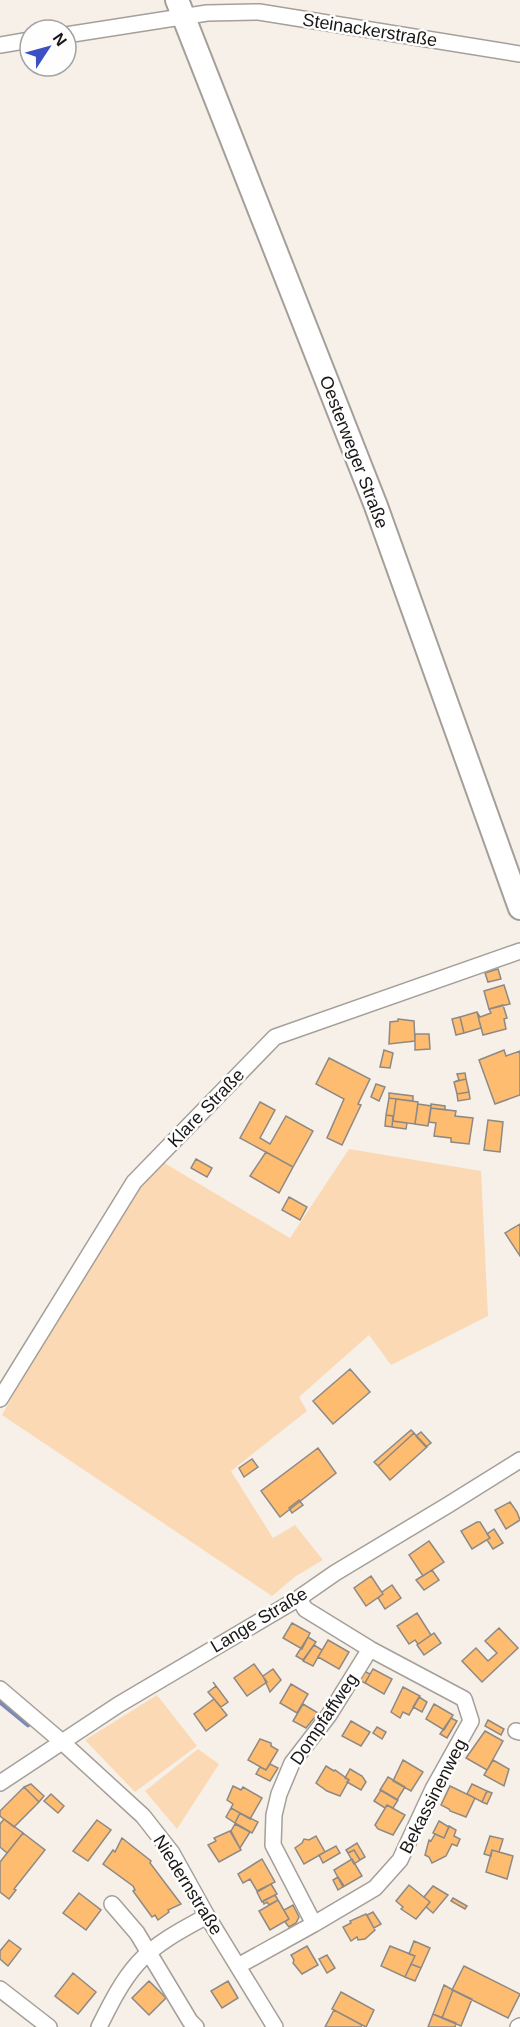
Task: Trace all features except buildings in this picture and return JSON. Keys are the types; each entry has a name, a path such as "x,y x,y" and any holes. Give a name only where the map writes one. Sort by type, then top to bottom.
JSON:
{"main road":[{"name":"Oesterweger Straße","path":"180,9 376,506 520,908"}],"street":[{"name":"Steinackerstraße","path":"78,32 180,9 207,13 259,12 520,54"},
{"path":"0,45 18,42"},
{"name":"Klare Straße","path":"0,1399 134,1182 275,1037 520,951"},
{"name":"Lange Straße","path":"0,1783 61,1741 299,1598 335,1573 520,1460"},
{"name":"Bekassinenweg","path":"238,1966 375,1888 400,1860 433,1789 471,1721 464,1699 370,1649 305,1609 299,1598"},
{"name":"Dompfaffweg","path":"314,1924 273,1845 274,1815 279,1794 292,1763 329,1715 370,1649"},
{"name":"Niedernstraße","path":"0,1689 143,1816 172,1853 207,1916 275,2027"},
{"path":"112,1904 150,1952 190,2021 196,2027"},
{"path":"99,2027 116,1994 137,1964 185,1928 207,1916"},
{"path":"0,1989 49,2027"}],"shaded area":[{"path":"349,1149 481,1171 488,1316 391,1365 369,1335 299,1397 307,1411 231,1471 273,1538 295,1525 323,1560 296,1576 272,1596 2,1415 67,1299 138,1185 161,1161 290,1238"},
{"path":"157,1695 197,1746 135,1792 85,1740"},
{"path":"198,1749 219,1764 177,1829 145,1791"}],"waterway":[{"path":"0,1702 28,1725"}]}
